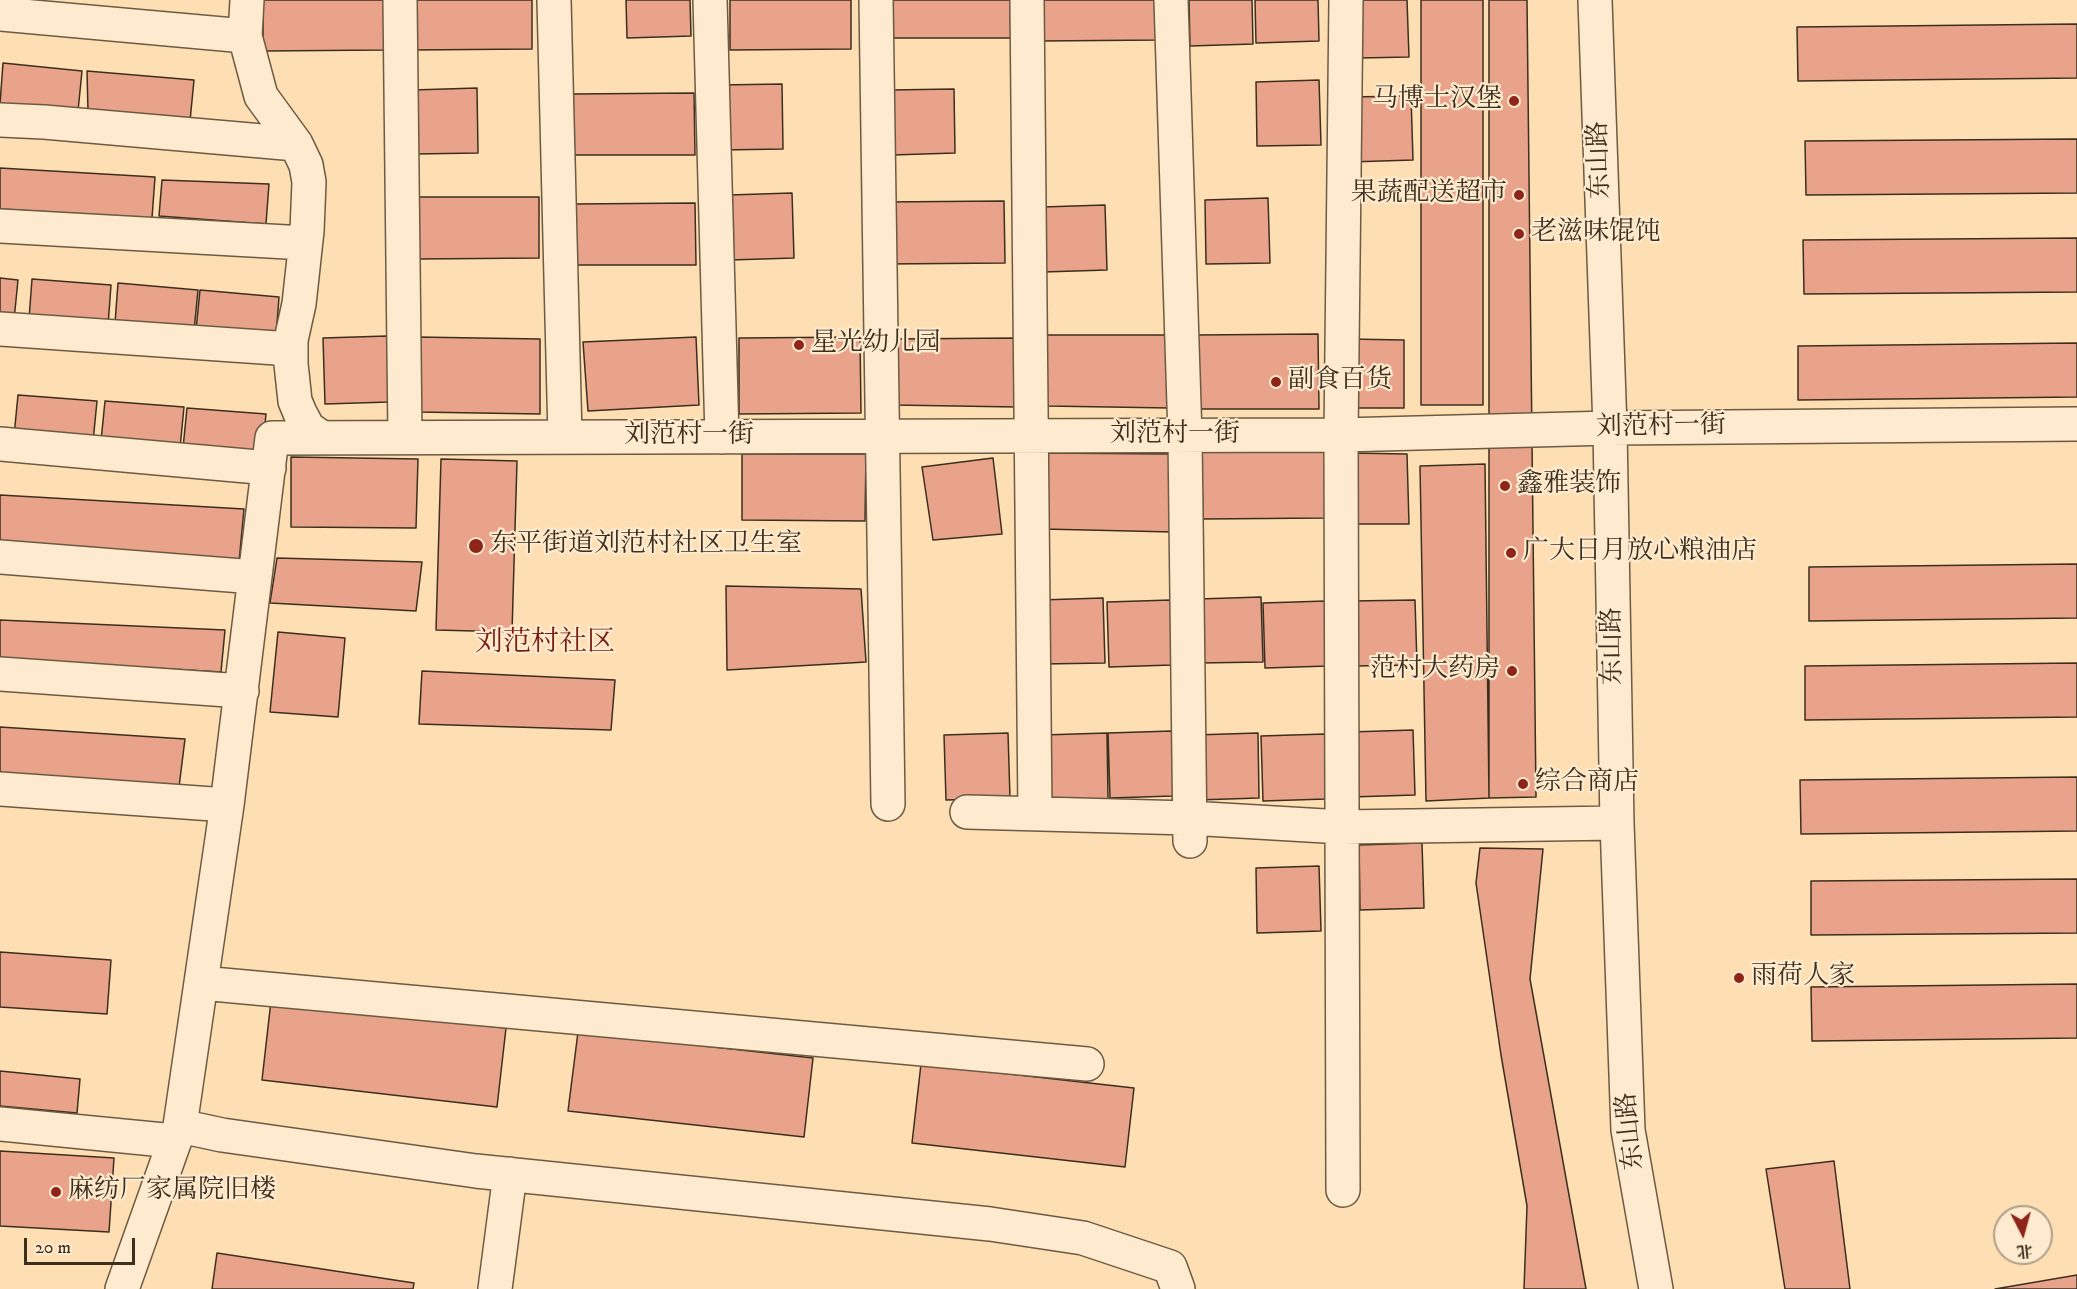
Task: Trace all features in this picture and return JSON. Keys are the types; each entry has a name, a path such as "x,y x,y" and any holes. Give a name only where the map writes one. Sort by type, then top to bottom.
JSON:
{"street":[{"path":"247,0 245,36 261,96 296,144 306,165 309,182 305,243 291,350 295,400 308,428 321,437"},
{"path":"400,0 405,437"},
{"path":"554,0 565,437"},
{"path":"710,0 722,437"},
{"path":"876,0 888,804"},
{"path":"1028,0 1035,814"},
{"path":"1171,0 1185,436 1190,830"},
{"path":"1343,1190 1341,435 1346,0"},
{"name":"东山路","path":"1595,0 1610,428 1617,823 1628,1130 1656,1289"},
{"path":"0,14 245,36"},
{"path":"0,120 296,144"},
{"path":"0,226 305,243"},
{"path":"0,329 291,350"},
{"name":"刘范村一街","path":"0,444 271,453 321,437 1341,435 1610,428 2077,424"},
{"path":"121,1286 177,1133 227,805 271,453"},
{"path":"0,558 255,577"},
{"path":"0,674 242,691"},
{"path":"0,789 227,805"},
{"path":"967,812 1035,814 1190,830 1617,823"},
{"path":"201,983 1087,1064"},
{"path":"0,1124 222,1135 510,1174 990,1224 1083,1239 1170,1267 1178,1289"},
{"path":"495,1289 510,1174"}],"building":[{"path":"263,0 384,0 384,50 263,51"},
{"path":"411,0 532,0 532,49 411,50"},
{"path":"626,0 690,0 691,36 627,38"},
{"path":"730,0 851,0 851,49 730,50"},
{"path":"890,0 1010,0 1011,38 890,38"},
{"path":"1038,0 1159,0 1160,40 1039,41"},
{"path":"1189,0 1252,0 1253,44 1190,46"},
{"path":"1255,0 1318,0 1319,41 1256,43"},
{"path":"1359,0 1407,0 1409,57 1360,58"},
{"path":"1421,0 1483,0 1483,405 1421,405"},
{"path":"1489,0 1527,0 1536,797 1489,798"},
{"path":"2077,24 2077,78 1798,81 1797,27"},
{"path":"3,63 82,71 78,111 0,104"},
{"path":"87,71 194,80 190,121 88,111"},
{"path":"1319,80 1321,145 1257,146 1256,82"},
{"path":"782,84 783,149 720,150 719,85"},
{"path":"477,88 478,153 415,154 413,90"},
{"path":"954,89 955,153 892,155 890,90"},
{"path":"694,93 695,155 574,155 573,94"},
{"path":"1411,96 1413,160 1350,162 1348,97"},
{"path":"2077,139 2077,193 1806,195 1805,141"},
{"path":"0,168 155,177 152,218 0,209"},
{"path":"162,180 269,184 266,224 159,216"},
{"path":"792,193 794,258 730,260 729,195"},
{"path":"418,197 539,197 539,258 418,259"},
{"path":"1268,198 1270,263 1206,264 1205,200"},
{"path":"1004,201 1005,263 884,264 883,202"},
{"path":"695,203 696,265 575,265 574,204"},
{"path":"1105,205 1107,270 1043,272 1042,207"},
{"path":"2077,238 2077,292 1804,294 1803,240"},
{"path":"0,278 18,280 14,320 0,319"},
{"path":"32,279 111,285 108,326 29,319"},
{"path":"118,283 198,290 194,331 115,323"},
{"path":"200,290 279,297 276,337 196,330"},
{"path":"1318,334 1319,409 1195,409 1195,335"},
{"path":"1045,335 1168,335 1170,408 1047,406"},
{"path":"387,336 389,402 325,404 323,338"},
{"path":"417,337 540,339 540,414 418,412"},
{"path":"696,337 699,405 588,411 583,342"},
{"path":"860,337 861,413 739,414 739,338"},
{"path":"1015,338 1017,407 893,405 889,339"},
{"path":"1348,339 1404,340 1404,408 1347,408"},
{"path":"2077,343 2077,397 1798,400 1798,346"},
{"path":"18,395 97,401 93,442 14,436"},
{"path":"105,401 184,407 180,448 101,441"},
{"path":"187,408 266,414 262,455 183,448"},
{"path":"1201,446 1327,447 1325,518 1203,519"},
{"path":"1040,453 1173,454 1173,532 1043,529"},
{"path":"1350,453 1407,454 1409,524 1351,524"},
{"path":"742,454 866,454 865,521 742,520"},
{"path":"291,457 418,459 416,528 291,527"},
{"path":"993,458 1002,534 933,540 922,467"},
{"name":"东平街道刘范村社区卫生室","path":"441,459 517,461 512,632 436,630"},
{"path":"1485,464 1489,798 1426,801 1420,466"},
{"path":"0,495 244,509 239,562 0,545"},
{"path":"277,558 422,562 416,611 270,603"},
{"path":"2077,564 2077,618 1809,621 1809,567"},
{"path":"726,586 861,589 866,662 727,670"},
{"path":"1261,597 1263,662 1199,663 1198,599"},
{"path":"1103,598 1105,663 1042,664 1040,600"},
{"path":"1171,600 1172,665 1109,667 1107,602"},
{"path":"1415,600 1417,665 1354,666 1352,601"},
{"path":"1326,601 1328,666 1265,668 1263,603"},
{"path":"0,620 225,630 221,672 0,659"},
{"path":"278,632 345,638 338,717 270,712"},
{"path":"2077,663 2077,717 1805,720 1805,666"},
{"path":"422,671 615,680 611,730 419,724"},
{"path":"0,727 185,739 179,787 0,775"},
{"path":"1413,730 1415,795 1351,797 1350,732"},
{"path":"1172,731 1173,796 1110,798 1108,733"},
{"path":"1008,733 1010,798 946,800 944,735"},
{"path":"1107,733 1108,799 1045,800 1043,735"},
{"path":"1258,733 1259,798 1196,800 1194,735"},
{"path":"1325,734 1326,799 1263,801 1261,736"},
{"path":"2077,777 2077,831 1801,834 1800,780"},
{"path":"1422,843 1424,908 1360,910 1359,845"},
{"path":"1480,848 1543,849 1530,979 1586,1289 1524,1289 1527,1206 1501,1055 1476,883"},
{"path":"1319,866 1321,931 1257,933 1256,868"},
{"path":"2077,879 2077,933 1811,935 1811,881"},
{"path":"0,952 111,960 107,1014 0,1007"},
{"path":"2077,984 2077,1038 1812,1041 1811,987"},
{"path":"271,1001 506,1028 497,1107 262,1080"},
{"path":"578,1032 813,1058 804,1137 568,1111"},
{"path":"921,1064 1134,1088 1125,1167 912,1143"},
{"path":"0,1071 80,1079 77,1113 0,1106"},
{"name":"麻纺厂家属院旧楼","path":"0,1151 114,1158 109,1232 0,1226"},
{"path":"1834,1161 1850,1289 1785,1289 1766,1169"},
{"path":"217,1253 414,1283 413,1289 212,1289"},
{"path":"2077,1275 2077,1289 1995,1289"}],"place":[{"name":"马博士汉堡","path":"1514,101"},
{"name":"果蔬配送超市","path":"1519,195"},
{"name":"老滋味馄饨","path":"1519,234"},
{"name":"星光幼儿园","path":"799,345"},
{"name":"副食百货","path":"1276,382"},
{"name":"鑫雅装饰","path":"1505,486"},
{"name":"东平街道刘范村社区卫生室","path":"476,546"},
{"name":"广大日月放心粮油店","path":"1511,553"},
{"name":"范村大药房","path":"1512,671"},
{"name":"综合商店","path":"1523,784"},
{"name":"雨荷人家","path":"1739,978"},
{"name":"麻纺厂家属院旧楼","path":"56,1192"}],"district":[{"name":"刘范村社区","path":"545,644"}]}
